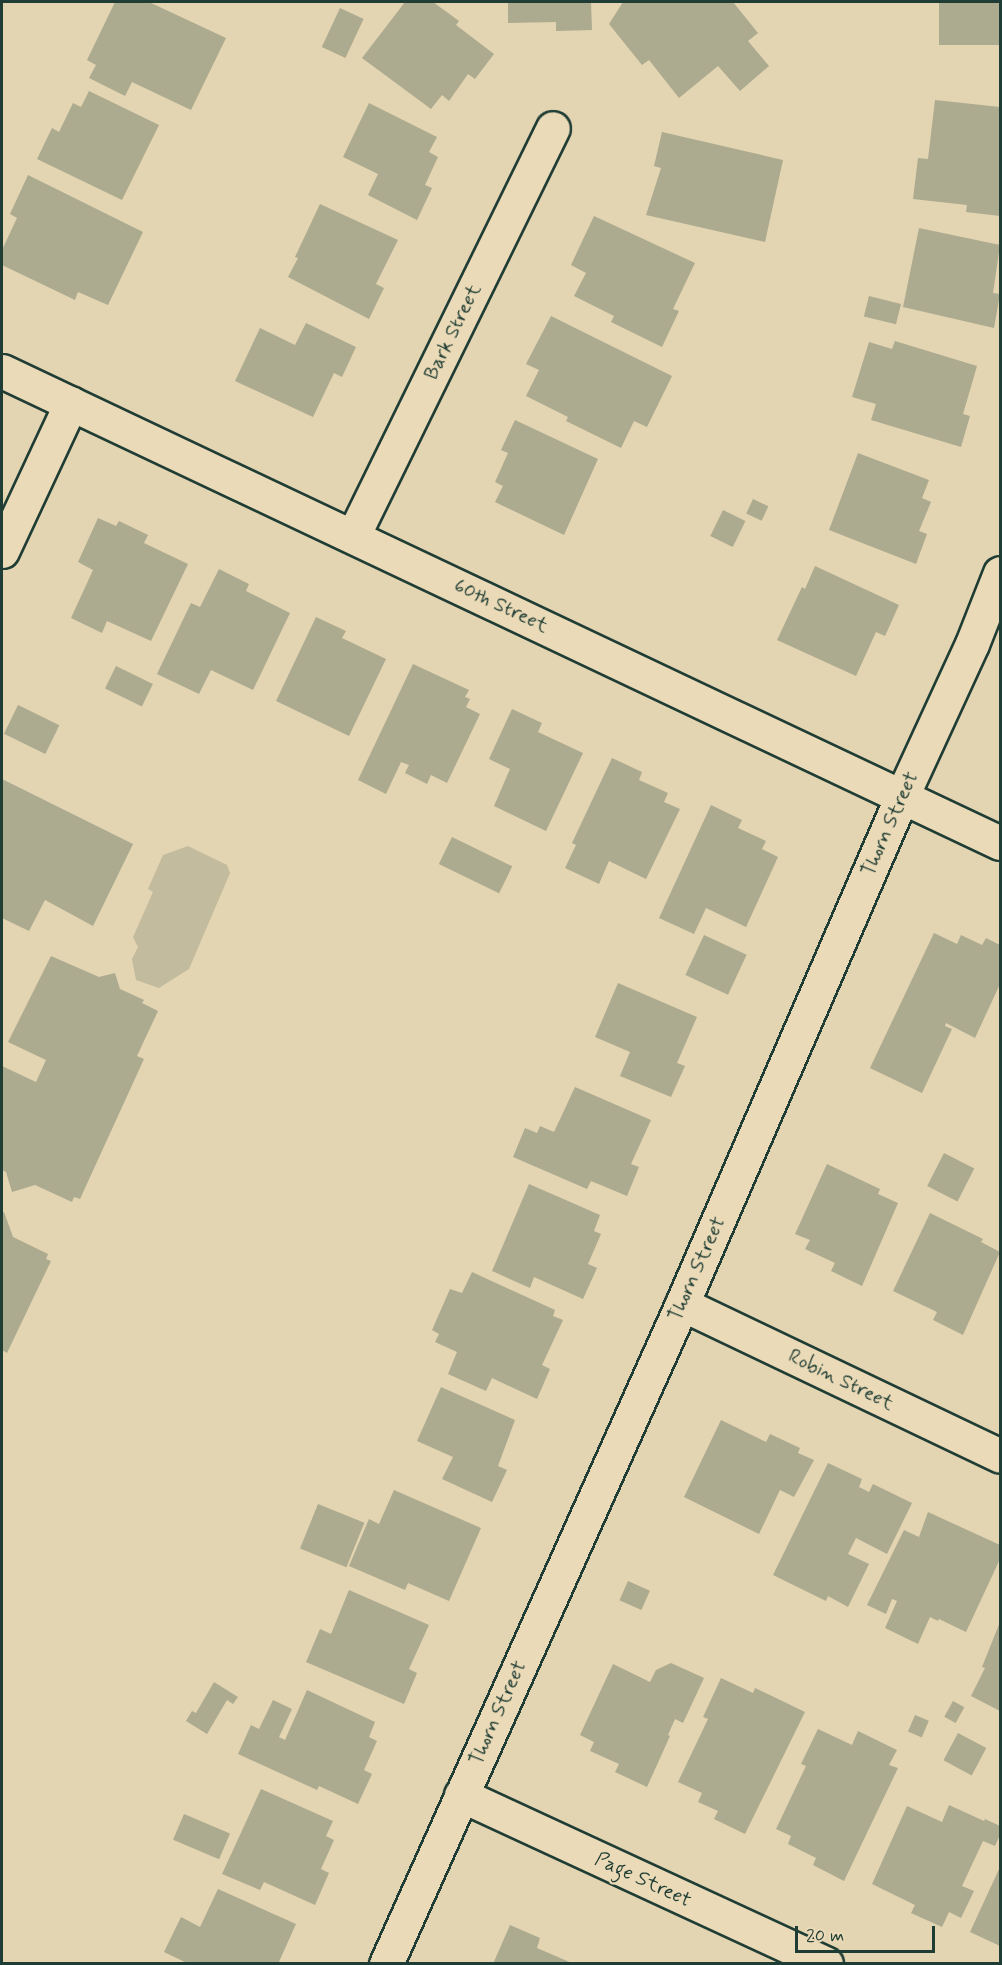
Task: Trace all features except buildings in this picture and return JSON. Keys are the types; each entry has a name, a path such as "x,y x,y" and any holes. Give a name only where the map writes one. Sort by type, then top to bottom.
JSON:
{"street":[{"name":"Bark Street","path":"352,536 553,128"},
{"name":"60th Street","path":"2,370 1000,843"},
{"path":"2,551 71,403"},
{"name":"Thorn Street","path":"386,1964 682,1304 902,796 972,644 1000,573"},
{"name":"Robin Street","path":"682,1304 1000,1456"},
{"name":"Page Street","path":"460,1796 826,1964"}],"shaded area":[{"path":"188,846 227,865 230,873 189,969 159,988 136,980 132,959 138,947 133,937 153,892 148,889 163,855"}]}
